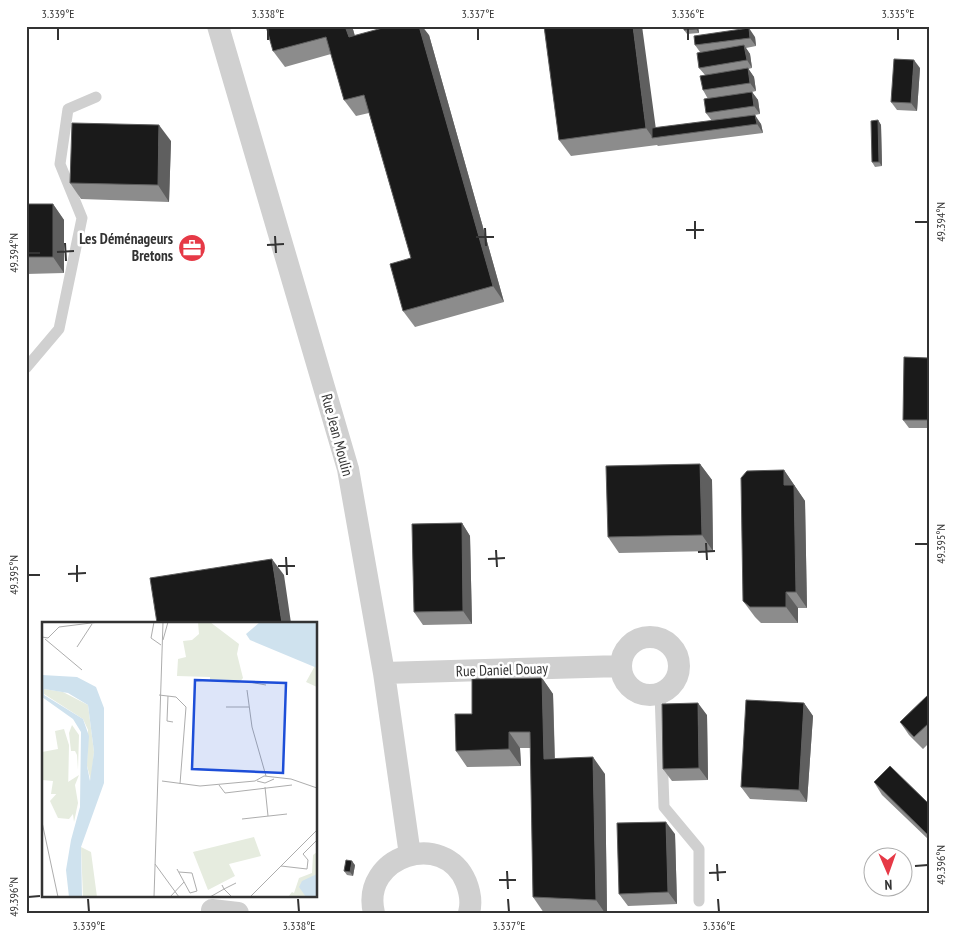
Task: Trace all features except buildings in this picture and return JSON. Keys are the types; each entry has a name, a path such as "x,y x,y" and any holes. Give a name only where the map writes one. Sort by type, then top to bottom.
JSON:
{"street":[{"name":"Rue Jean Moulin","path":"218,26 348,470 384,673 410,854"},
{"path":"649,637 663,640 674,650 679,664 678,674 668,689 660,693 641,694 626,684 622,675 622,656 634,641 649,637"},
{"name":"Rue Daniel Douay","path":"384,673 621,666"},
{"path":"370,911 377,880 385,869 396,860 410,854 425,853 440,857 453,865 464,877 469,891 471,906 469,913"},
{"path":"226,912 238,913"}],"lane":[{"path":"26,368 60,329 82,218 60,164 68,109 96,97"},
{"path":"660,693 664,807 699,849 699,901"}],"place":[{"name":"Les Déménageurs Bretons","path":"192,248"}]}
